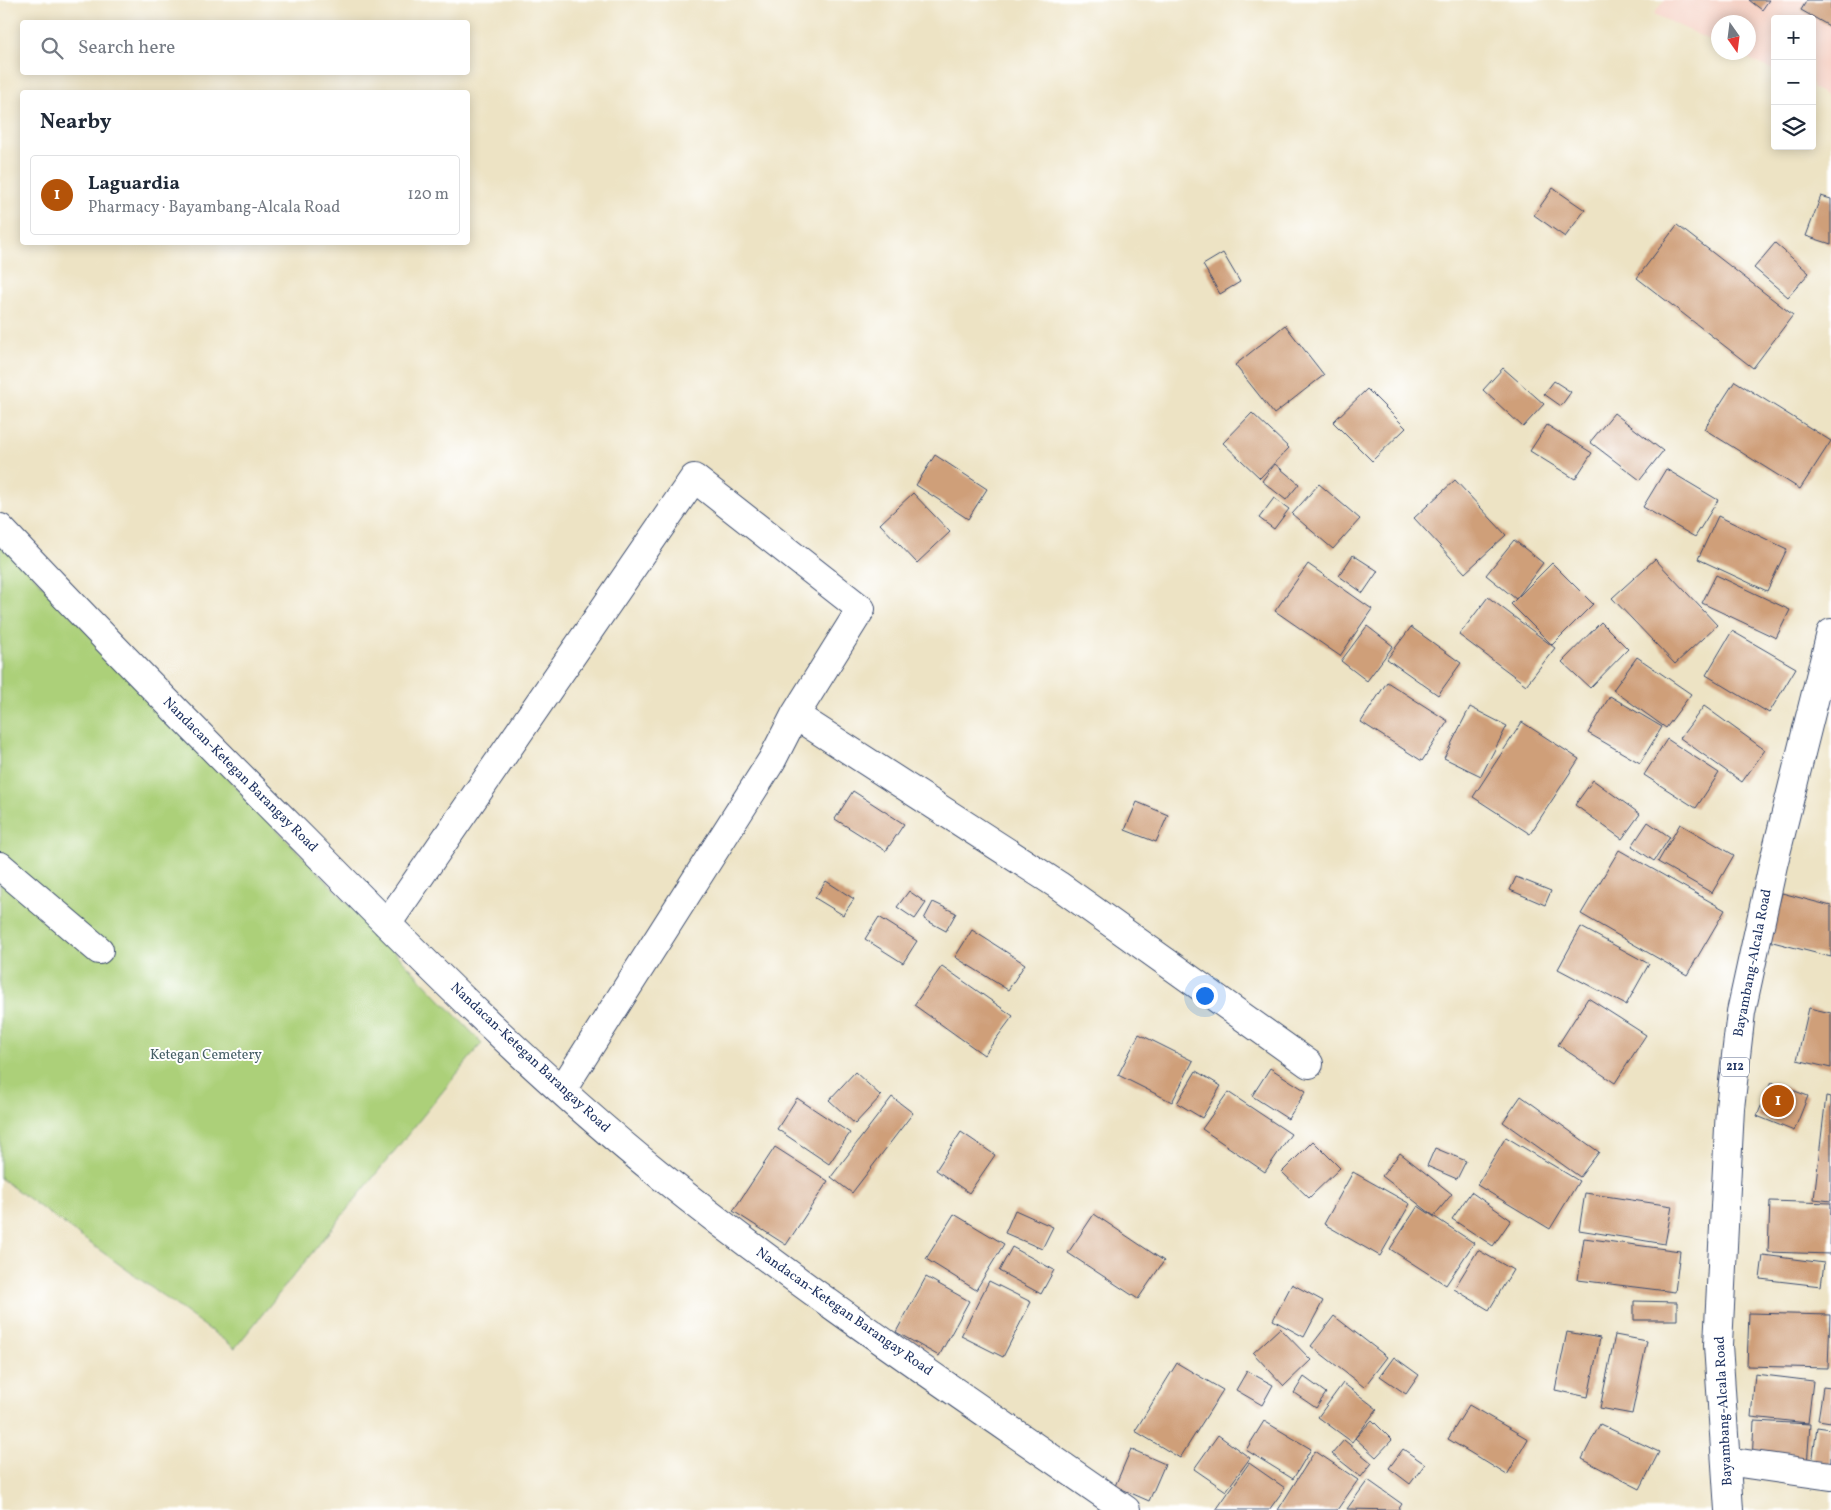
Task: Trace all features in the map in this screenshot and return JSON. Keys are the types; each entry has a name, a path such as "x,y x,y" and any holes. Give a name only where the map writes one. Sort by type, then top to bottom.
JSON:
{"street":[{"path":"387,924 694,478 861,609 796,715 772,760 562,1090"},
{"name":"Nandacan-Ketegan Barangay Road","path":"0,528 105,639 387,924 562,1090 659,1174 758,1251 1126,1510"},
{"name":"Bayambang-Alcala Road","path":"1729,1510 1718,1345 1730,1108 1741,1012 1772,865 1831,634"},
{"path":"796,715 1058,886 1308,1064"},
{"path":"0,866 99,950"},
{"path":"1726,1461 1831,1476"}],"shaded area":[{"path":"1664,0 1831,0 1831,97 1816,90 1816,15 1771,15 1771,69 1751,60 1756,60 1756,15 1711,15 1711,41 1654,14"}],"green space":[{"name":"Ketegan Cemetery","path":"0,541 482,1043 235,1348 0,1178"}],"building":[{"path":"1749,0 1769,0 1762,10"},
{"path":"1807,0 1831,0 1831,27 1816,18 1816,15 1810,15 1801,10"},
{"path":"1553,188 1585,210 1565,237 1534,215"},
{"path":"1821,196 1831,199 1831,244 1806,236"},
{"path":"1677,225 1793,315 1753,368 1637,278"},
{"path":"1775,243 1809,273 1788,297 1754,268"},
{"path":"1223,253 1240,282 1220,294 1203,265"},
{"path":"1285,325 1324,375 1274,414 1235,365"},
{"path":"1503,368 1544,404 1523,427 1483,390"},
{"path":"1554,381 1571,392 1561,406 1544,394"},
{"path":"1735,381 1831,441 1800,489 1704,429"},
{"path":"1367,389 1406,428 1372,461 1333,422"},
{"path":"1252,413 1289,448 1260,478 1223,443"},
{"path":"1614,413 1663,451 1640,480 1590,442"},
{"path":"1547,425 1592,453 1575,479 1530,451"},
{"path":"935,455 987,489 968,519 916,485"},
{"path":"1275,464 1299,484 1286,500 1262,481"},
{"path":"1666,469 1718,500 1695,537 1643,507"},
{"path":"1455,480 1506,535 1465,573 1414,518"},
{"path":"1319,484 1360,519 1333,549 1292,514"},
{"path":"913,493 950,532 917,563 880,524"},
{"path":"1274,498 1289,509 1274,529 1259,518"},
{"path":"1718,516 1787,549 1767,591 1698,559"},
{"path":"1514,540 1543,563 1516,599 1486,575"},
{"path":"1353,555 1378,571 1363,593 1339,576"},
{"path":"1655,559 1717,625 1675,664 1612,598"},
{"path":"1552,563 1593,604 1552,645 1511,604"},
{"path":"1308,564 1372,609 1340,656 1275,611"},
{"path":"1716,575 1790,610 1776,638 1702,603"},
{"path":"1488,597 1555,648 1526,685 1459,635"},
{"path":"1601,622 1628,649 1590,688 1562,662"},
{"path":"1367,626 1393,646 1367,681 1341,661"},
{"path":"1411,627 1461,663 1438,695 1387,659"},
{"path":"1732,631 1796,668 1769,713 1706,675"},
{"path":"1637,657 1691,694 1666,728 1613,690"},
{"path":"1387,682 1448,721 1422,761 1361,722"},
{"path":"1610,696 1662,727 1640,763 1588,733"},
{"path":"1704,706 1765,750 1742,782 1680,738"},
{"path":"1470,707 1507,726 1481,776 1444,758"},
{"path":"1522,722 1579,759 1530,834 1473,797"},
{"path":"1667,739 1719,773 1696,808 1644,775"},
{"path":"1593,780 1640,814 1622,839 1575,805"},
{"path":"853,791 904,824 886,851 835,819"},
{"path":"1137,802 1168,815 1156,842 1125,830"},
{"path":"1648,822 1670,837 1654,861 1632,846"},
{"path":"1680,824 1734,855 1712,893 1658,862"},
{"path":"1619,850 1725,910 1687,975 1581,914"},
{"path":"1516,877 1551,891 1545,905 1510,890"},
{"path":"826,881 854,899 843,915 815,898"},
{"path":"909,891 926,903 915,919 897,907"},
{"path":"1782,893 1831,906 1831,957 1769,941"},
{"path":"933,902 956,913 946,931 924,919"},
{"path":"879,917 917,941 903,963 865,939"},
{"path":"1581,927 1649,964 1626,1005 1558,969"},
{"path":"972,930 1025,964 1008,990 955,957"},
{"path":"942,966 1013,1016 984,1055 914,1005"},
{"path":"1588,998 1646,1035 1615,1083 1558,1045"},
{"path":"1809,1008 1831,1013 1831,1068 1797,1060"},
{"path":"1139,1034 1193,1061 1172,1102 1118,1075"},
{"path":"1270,1068 1306,1091 1288,1119 1252,1096"},
{"path":"1196,1071 1221,1086 1202,1118 1177,1103"},
{"path":"855,1072 881,1096 855,1124 829,1100"},
{"path":"1771,1082 1808,1096 1794,1131 1757,1116"},
{"path":"1228,1092 1291,1134 1265,1172 1202,1129"},
{"path":"1521,1096 1599,1152 1580,1177 1503,1122"},
{"path":"1826,1096 1831,1097 1831,1201 1814,1199"},
{"path":"892,1097 913,1113 852,1193 831,1177"},
{"path":"797,1098 850,1133 829,1164 777,1129"},
{"path":"961,1132 995,1155 969,1193 936,1170"},
{"path":"1506,1137 1579,1181 1550,1229 1477,1185"},
{"path":"1313,1141 1340,1168 1309,1198 1282,1172"},
{"path":"775,1147 828,1181 786,1245 733,1211"},
{"path":"1435,1148 1466,1161 1457,1179 1427,1166"},
{"path":"1400,1153 1452,1194 1434,1216 1382,1176"},
{"path":"1353,1172 1410,1204 1380,1256 1324,1224"},
{"path":"1471,1192 1511,1220 1493,1246 1452,1219"},
{"path":"1585,1193 1672,1206 1665,1244 1579,1230"},
{"path":"1770,1201 1831,1203 1830,1254 1768,1252"},
{"path":"1418,1206 1474,1243 1446,1285 1390,1249"},
{"path":"1015,1210 1053,1227 1042,1249 1005,1233"},
{"path":"954,1214 1004,1244 976,1290 926,1259"},
{"path":"1094,1214 1164,1261 1138,1299 1068,1253"},
{"path":"1584,1238 1680,1251 1675,1292 1578,1280"},
{"path":"1012,1247 1054,1270 1041,1294 999,1271"},
{"path":"1478,1250 1513,1270 1489,1310 1454,1289"},
{"path":"1763,1255 1824,1263 1821,1286 1760,1279"},
{"path":"926,1277 969,1301 939,1356 896,1332"},
{"path":"989,1281 1031,1302 1003,1357 961,1336"},
{"path":"1292,1284 1323,1301 1304,1337 1273,1320"},
{"path":"1634,1301 1677,1302 1677,1320 1634,1320"},
{"path":"1749,1313 1830,1315 1828,1368 1747,1366"},
{"path":"1334,1316 1387,1357 1364,1387 1311,1346"},
{"path":"1280,1328 1311,1360 1284,1386 1253,1353"},
{"path":"1567,1332 1600,1338 1588,1397 1555,1390"},
{"path":"1615,1335 1647,1341 1632,1414 1600,1408"},
{"path":"1394,1357 1419,1375 1406,1394 1380,1376"},
{"path":"1177,1363 1223,1390 1180,1458 1135,1431"},
{"path":"1247,1371 1273,1385 1262,1405 1236,1390"},
{"path":"1755,1374 1813,1381 1808,1423 1751,1417"},
{"path":"1304,1377 1326,1393 1316,1408 1294,1393"},
{"path":"1343,1383 1377,1409 1352,1442 1318,1417"},
{"path":"1823,1387 1831,1388 1831,1422 1818,1420"},
{"path":"1469,1405 1528,1439 1507,1475 1448,1439"},
{"path":"1372,1420 1392,1440 1376,1457 1355,1438"},
{"path":"1264,1421 1311,1449 1293,1479 1246,1450"},
{"path":"1754,1421 1810,1424 1807,1466 1752,1463"},
{"path":"1600,1424 1659,1452 1640,1489 1582,1459"},
{"path":"1817,1427 1831,1429 1831,1474 1811,1471"},
{"path":"1218,1435 1250,1458 1226,1491 1194,1469"},
{"path":"1344,1440 1372,1463 1361,1477 1332,1454"},
{"path":"1131,1449 1165,1464 1149,1501 1115,1486"},
{"path":"1403,1449 1425,1464 1410,1484 1389,1468"},
{"path":"1315,1451 1358,1480 1337,1510 1278,1510"},
{"path":"1249,1463 1285,1488 1269,1510 1216,1510"},
{"path":"1368,1480 1402,1504 1398,1510 1347,1509"}],"place":[{"name":"Laguardia","path":"1778,1101"}]}
